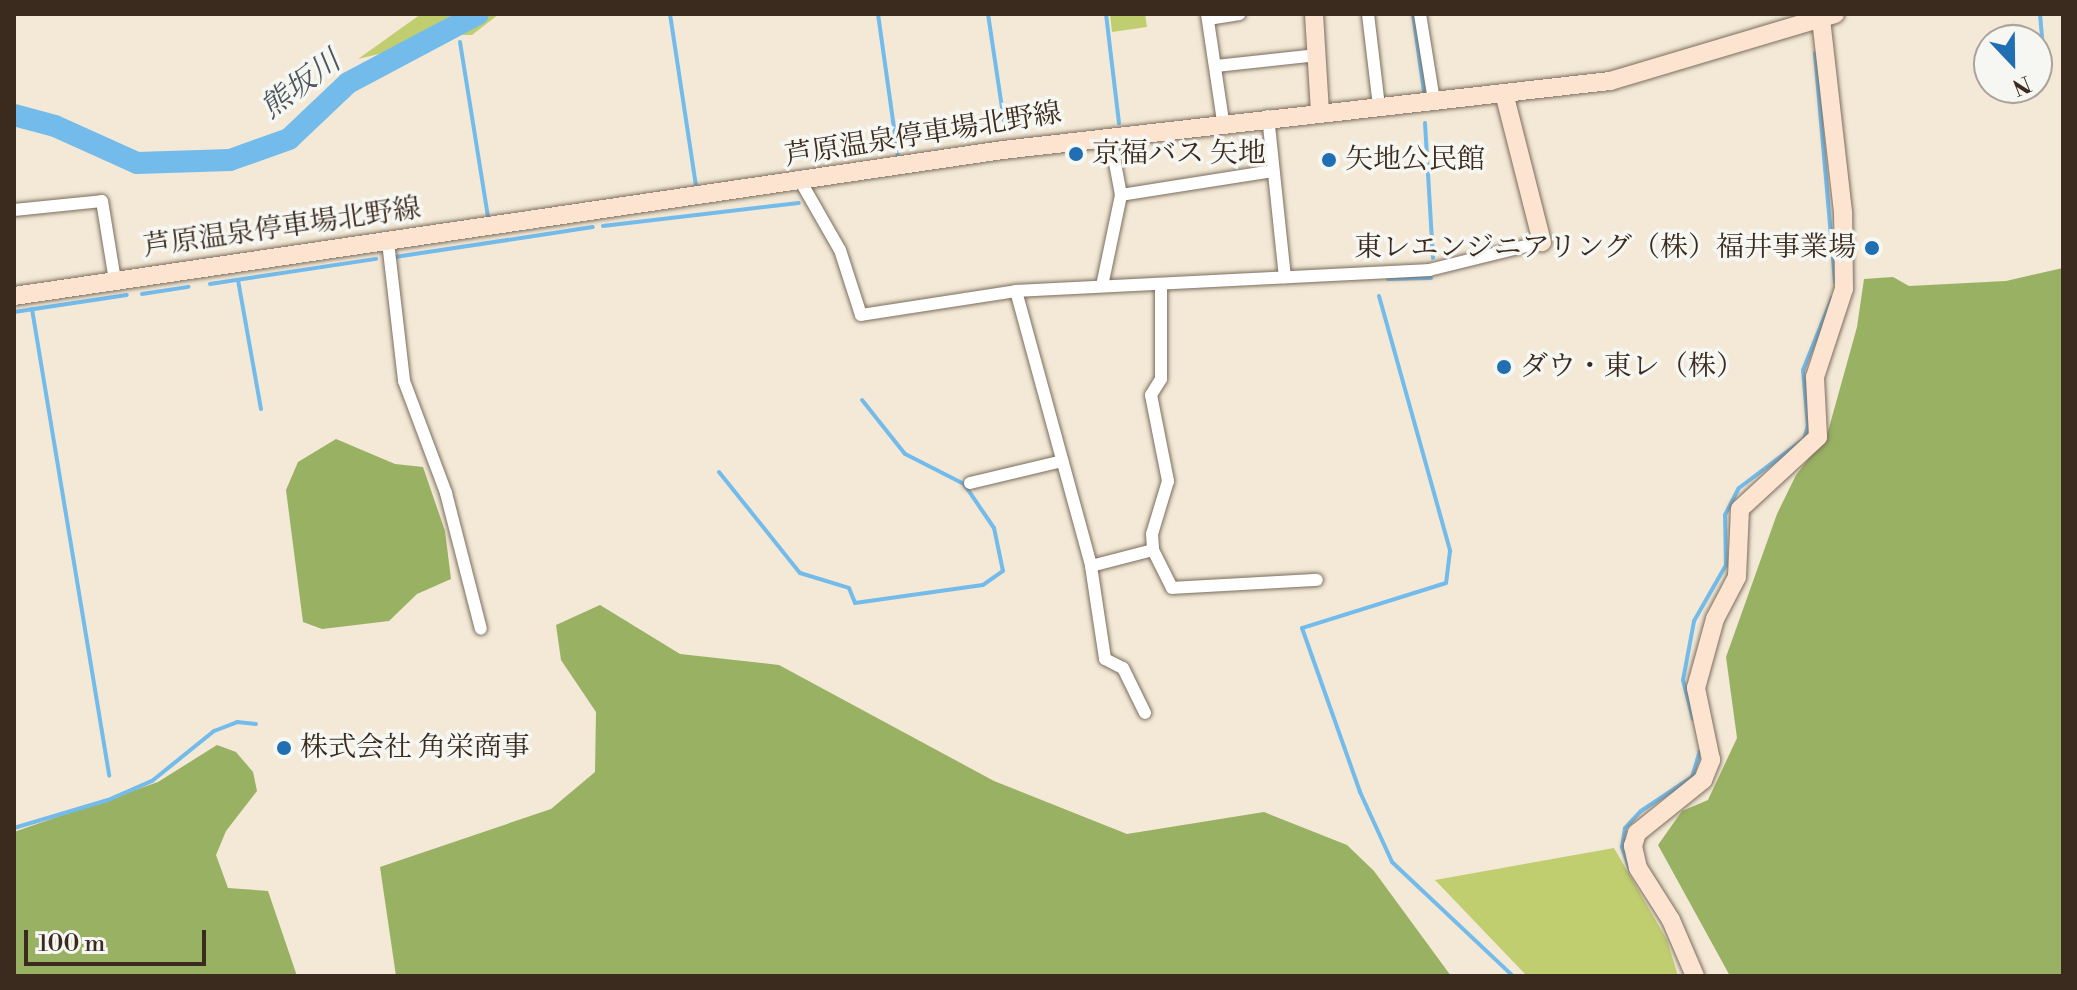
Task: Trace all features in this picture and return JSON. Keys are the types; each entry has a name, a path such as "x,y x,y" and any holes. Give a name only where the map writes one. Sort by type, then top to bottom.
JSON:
{"main road":[{"path":"1314,14 1320,111"},
{"path":"1695,976 1671,920 1638,868 1633,846 1637,833 1703,780 1711,760 1696,688 1715,619 1737,577 1740,509 1818,437 1815,377 1844,289 1843,212 1828,17"},
{"name":"芦原温泉停車場北野線","path":"14,296 1110,136 1268,116 1610,81 1828,17"},
{"path":"1504,93 1542,242"}],"street":[{"path":"1223,121 1207,16 1240,14"},
{"path":"1368,14 1379,106"},
{"path":"1420,14 1434,100"},
{"path":"1216,66 1317,55"},
{"path":"1268,116 1285,277"},
{"path":"1102,286 1121,195 1110,136"},
{"path":"1121,195 1273,171"},
{"path":"801,182 840,250 861,315 1016,291 1429,270 1542,242"},
{"path":"14,210 102,201 115,280"},
{"path":"388,242 404,381 446,493 481,629"},
{"path":"1161,286 1161,379 1151,395 1168,481 1156,512 1153,550 1172,588 1317,580"},
{"path":"1016,291 1091,566 1105,659 1123,668 1145,713"},
{"path":"970,483 1062,461"},
{"path":"1091,566 1153,550"}],"green space":[{"path":"421,14 454,14 387,52 358,59"},
{"path":"485,14 499,14 472,35 462,35"},
{"path":"1110,14 1145,14 1147,27 1112,32"},
{"path":"2063,268 2063,976 1730,976 1658,845 1682,811 1708,800 1737,738 1726,657 1777,514 1796,475 1827,435 1857,327 1864,279 1893,277 1909,286 2006,281"},
{"path":"336,439 395,464 423,467 445,531 451,579 417,594 389,621 322,629 303,622 286,490 298,462"},
{"path":"600,605 680,654 779,665 994,781 1127,834 1264,812 1347,845 1374,871 1451,976 396,976 380,867 551,809 595,772 596,712 561,660 556,625"},
{"path":"217,745 236,752 253,772 257,791 226,831 216,855 228,888 268,891 297,976 14,976 14,832 158,782"},
{"path":"1614,848 1667,940 1678,976 1527,976 1435,880"}],"waterway":[{"name":"熊坂川","path":"14,115 55,126 137,163 230,160 289,139 348,83 478,14"},
{"path":"670,14 696,185"},
{"path":"878,14 898,157"},
{"path":"988,14 1005,128"},
{"path":"1106,14 1119,123"},
{"path":"1413,14 1424,91"},
{"path":"2040,14 2041,24"},
{"path":"460,42 488,216"},
{"path":"1815,53 1835,282"},
{"path":"1425,123 1433,258"},
{"path":"603,226 799,203"},
{"path":"395,257 593,227"},
{"path":"210,284 376,259"},
{"path":"1388,279 1431,278"},
{"path":"238,280 261,409"},
{"path":"142,294 188,287"},
{"path":"14,312 127,295"},
{"path":"1379,296 1450,551 1446,583 1302,628 1360,792 1392,862 1513,976"},
{"path":"1693,719 1683,680 1694,621 1726,565 1725,515 1739,488 1804,439 1808,426 1803,370 1832,298"},
{"path":"32,309 109,776"},
{"path":"719,472 800,573 849,588 855,603 983,585 1003,571 994,528 964,484 905,454 862,400"},
{"path":"14,828 108,800 152,781 214,731 237,722 256,724"},
{"path":"1631,872 1622,847 1625,828 1641,811 1692,777 1700,751"}],"place":[{"name":"京福バス 矢地","path":"1076,154"},
{"name":"矢地公民館","path":"1329,160"},
{"name":"東レエンジニアリング（株）福井事業場","path":"1872,248"},
{"name":"ダウ・東レ（株）","path":"1504,367"},
{"name":"株式会社 角栄商事","path":"284,748"}]}
